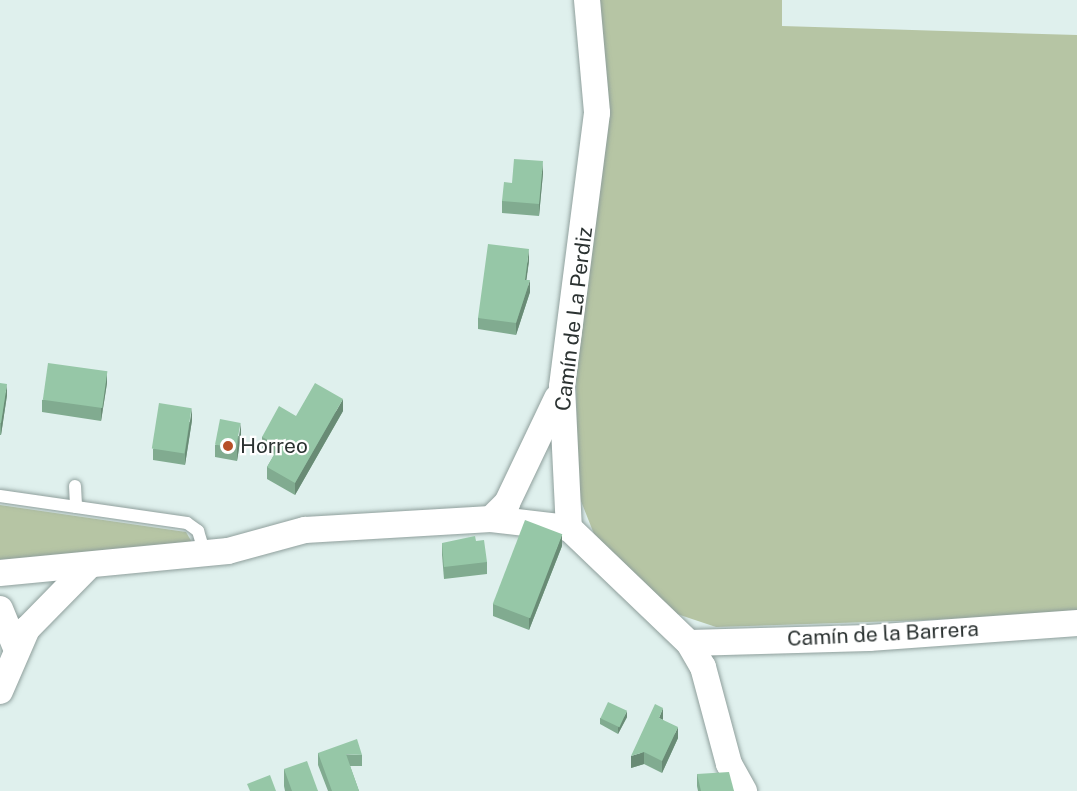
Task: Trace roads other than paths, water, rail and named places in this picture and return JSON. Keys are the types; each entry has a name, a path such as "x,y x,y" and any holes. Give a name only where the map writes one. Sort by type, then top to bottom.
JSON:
{"street":[{"name":"Camín de La Perdiz","path":"569,528 562,387 594,162 597,113 587,0"},
{"path":"491,519 507,503 562,387"},
{"path":"0,573 205,554 305,530 491,519 569,528 689,643 703,667 729,764 744,791"},
{"path":"0,691 16,648 44,606 89,566"},
{"path":"0,609 16,648"},
{"name":"Camín de la Barrera","path":"689,643 869,638 1077,623"}],"lane":[{"path":"75,486 76,507"},
{"path":"0,496 187,523 198,531 205,554"}],"place":[{"name":"Horreo","path":"228,446"}]}
